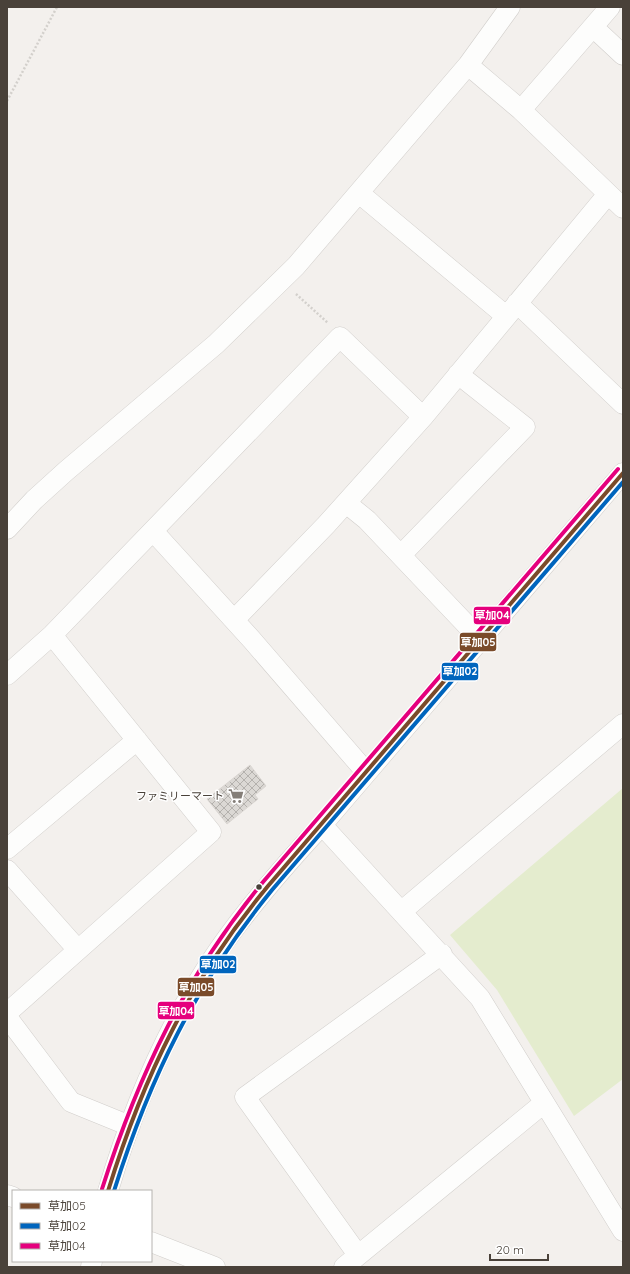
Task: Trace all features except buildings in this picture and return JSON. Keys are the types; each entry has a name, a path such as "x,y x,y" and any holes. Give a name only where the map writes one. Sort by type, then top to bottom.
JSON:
{"street":[{"path":"7,529 34,500 66,471 216,344 282,280 359,193 389,155 468,65 510,7"},
{"path":"521,110 610,7"},
{"path":"593,27 623,55"},
{"path":"468,65 521,110 623,208"},
{"path":"359,193 511,310 623,404"},
{"path":"234,620 346,503 423,417 608,194"},
{"path":"7,675 52,635 340,337 423,417"},
{"path":"401,555 525,427 458,374"},
{"path":"108,1190 130,1126 166,1040 217,952 278,874 322,825 623,473"},
{"path":"346,503 367,520 480,639"},
{"path":"153,531 234,620 366,772"},
{"path":"7,1013 211,832 52,635"},
{"path":"402,911 623,724"},
{"path":"7,849 137,740"},
{"path":"322,825 442,954 480,998 623,1231"},
{"path":"7,870 78,950"},
{"path":"442,954 245,1097 351,1261 544,1103"},
{"path":"7,1017 71,1102 130,1126"},
{"path":"152,1242 215,1267"}],"path":[{"path":"7,101 57,7"},
{"path":"282,280 335,330 340,337"}],"green space":[{"path":"623,788 623,1079 574,1116 497,990 450,935"}],"transit line":[{"name":"草加04","path":"102,1189 116,1146 132,1105 167,1028 210,954 235,918 263,882 618,469"},
{"name":"草加05","path":"108,1190 137,1108 172,1030 215,957 240,921 268,886 623,473"},
{"name":"草加02","path":"114,1190 143,1109 178,1033 220,960 245,925 272,890 623,482"}],"place":[{"name":"ファミリーマート","path":"236,796"}]}
